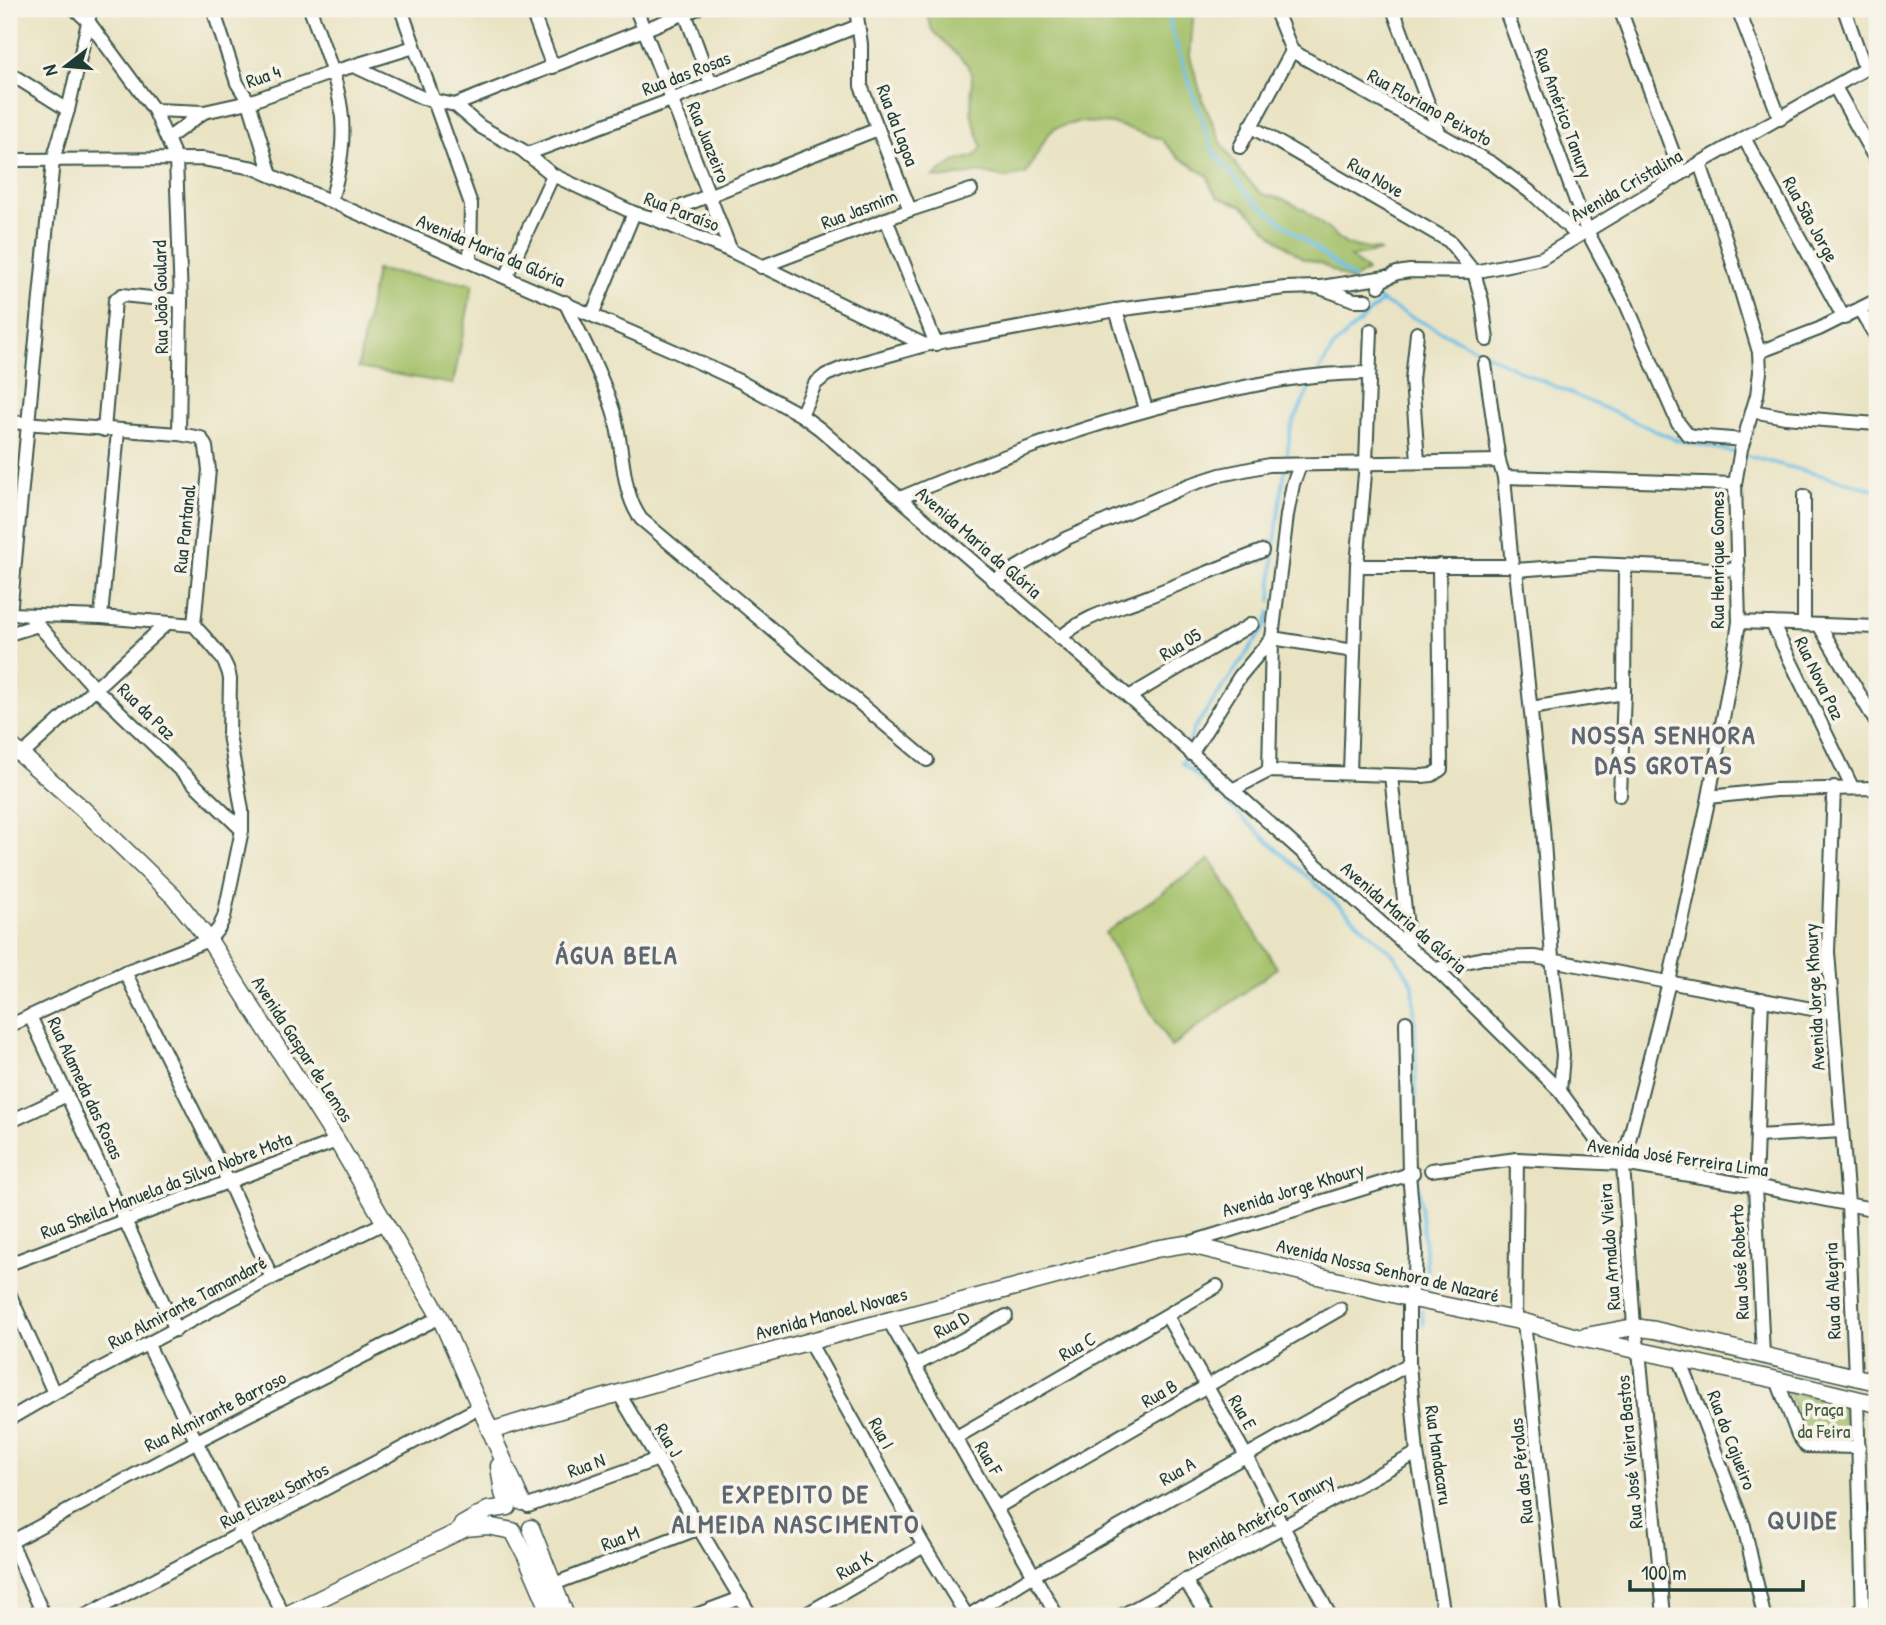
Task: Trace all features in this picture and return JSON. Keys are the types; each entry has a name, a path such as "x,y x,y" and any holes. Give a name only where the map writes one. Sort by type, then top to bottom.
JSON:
{"street":[{"path":"75,9 90,15 154,110 176,159"},
{"path":"213,9 237,83 249,102 271,175"},
{"path":"310,9 333,72 342,106 344,127 339,171 331,200"},
{"path":"401,9 428,99 472,210 470,262"},
{"path":"531,9 553,67"},
{"name":"Rua Juazeiro","path":"636,9 731,251"},
{"name":"Rua da Lagoa","path":"856,9 861,44 861,86 910,210"},
{"path":"1240,148 1292,51 1275,9"},
{"path":"1393,9 1440,135"},
{"name":"Rua Américo Tanury","path":"1505,9 1583,233"},
{"path":"1620,9 1681,174"},
{"path":"1738,9 1780,119"},
{"path":"1844,9 1865,69"},
{"path":"455,106 690,11 711,84"},
{"path":"9,1026 125,972 209,940 225,917 242,830 242,810 229,736 229,671 221,656 194,625 101,617 33,620 9,614 53,160 68,110 90,15"},
{"name":"Rua das Rosas","path":"527,154 858,26"},
{"path":"333,72 414,47"},
{"name":"Rua Floriano Peixoto","path":"1292,51 1493,164 1583,233"},
{"name":"Avenida Cristalina","path":"801,415 816,384 826,375 931,344 1116,310 1286,288 1383,282 1410,271 1474,272 1542,258 1681,174 1877,62"},
{"name":"Rua Paraíso","path":"354,66 428,99 455,106 481,127 527,154 553,176 634,213 731,251 931,344"},
{"name":"Rua 4","path":"154,110 204,112 249,102 333,72"},
{"path":"9,73 68,110"},
{"path":"1835,88 1877,162"},
{"name":"Rua 4","path":"167,139 204,112"},
{"name":"Rua Nove","path":"1250,126 1449,241 1474,272"},
{"path":"652,218 878,129"},
{"name":"Rua São Jorge","path":"1744,138 1844,318"},
{"name":"Rua João Goulard","path":"176,159 181,300 179,434"},
{"name":"Avenida Maria da Glória","path":"9,160 221,161 271,175 592,314 738,381 801,415 852,456 1129,697 1409,948 1436,968 1560,1091 1596,1140 1623,1164"},
{"name":"Rua Henrique Gomes","path":"1623,1164 1670,982 1709,797 1739,622 1736,480 1760,372 1759,352 1700,164"},
{"path":"506,276 553,176"},
{"name":"Rua Jasmim","path":"761,267 910,210 971,190"},
{"path":"592,314 634,213"},
{"path":"886,219 931,344"},
{"path":"1583,233 1628,306 1682,429 1693,436 1743,444"},
{"path":"1474,272 1482,301 1487,340"},
{"path":"1318,287 1354,300 1366,300"},
{"path":"104,430 115,300 122,295 181,300"},
{"path":"1759,352 1844,318 1877,300"},
{"path":"565,302 614,413 628,492 640,519 927,760"},
{"path":"1116,310 1146,410"},
{"path":"1860,310 1877,338"},
{"path":"1350,772 1357,566 1366,462 1371,330"},
{"path":"1418,333 1413,361 1412,396 1418,461"},
{"path":"1485,364 1499,461 1504,477 1531,708 1552,959 1563,1055 1560,1091"},
{"path":"900,498 1026,448 1146,410 1307,375 1368,373"},
{"path":"1752,411 1784,417 1877,424"},
{"path":"9,422 179,434"},
{"path":"101,617 118,431"},
{"name":"Rua Pantanal","path":"179,434 201,438 209,470 194,625"},
{"path":"993,581 1098,524 1220,475 1269,465 1499,461"},
{"path":"1269,771 1272,638 1287,515 1296,466"},
{"path":"1504,477 1736,480"},
{"path":"1804,496 1804,624"},
{"path":"1060,638 1074,625 1092,615 1144,598 1262,551"},
{"path":"1357,566 1514,568 1584,564 1738,570"},
{"path":"1232,790 1269,771 1432,775 1441,769 1439,565"},
{"path":"1620,794 1625,566"},
{"path":"9,634 33,620"},
{"name":"Rua da Paz","path":"33,620 96,689 242,830"},
{"path":"1739,622 1877,627"},
{"name":"Rua Nova Paz","path":"1772,623 1852,787"},
{"path":"23,754 166,624"},
{"name":"Rua 05","path":"1129,697 1252,624"},
{"path":"1819,625 1877,723"},
{"path":"1272,638 1354,651"},
{"path":"1191,754 1240,676 1272,638"},
{"path":"1531,708 1624,693"},
{"name":"Avenida Gaspar de Lemos","path":"9,744 23,754 174,897 209,940 337,1141 440,1317 493,1436 519,1505"},
{"path":"1391,775 1409,948"},
{"name":"Avenida Jorge Khoury","path":"1834,788 1828,952 1848,1204"},
{"path":"1709,797 1775,790 1877,788"},
{"path":"1436,968 1483,958 1514,956 1552,959 1833,1013"},
{"path":"125,972 229,1183 272,1278"},
{"name":"Rua José Roberto","path":"1762,999 1755,1186 1763,1355"},
{"name":"Rua Alameda das Rosas","path":"30,1016 176,1330"},
{"name":"Rua Mandacaru","path":"1406,1022 1416,1251 1415,1273 1409,1298 1409,1364 1417,1452 1444,1616"},
{"path":"9,1122 67,1095"},
{"path":"1757,1136 1842,1131"},
{"name":"Rua Sheila Manuela da Silva Nobre Mota","path":"9,1264 337,1141"},
{"name":"Avenida José Ferreira Lima","path":"1431,1170 1517,1159 1623,1164 1877,1210"},
{"name":"Rua das Pérolas","path":"1517,1159 1519,1321 1555,1616"},
{"name":"Rua Arnaldo Vieira","path":"1623,1164 1634,1327"},
{"name":"Avenida Jorge Khoury","path":"1186,1244 1411,1173"},
{"name":"Rua da Alegria","path":"1848,1204 1855,1377"},
{"name":"Rua Almirante Tamandaré","path":"9,1419 272,1278 386,1222"},
{"name":"Avenida Nossa Senhora de Nazaré","path":"1186,1244 1409,1298 1519,1321 1580,1338 1877,1404"},
{"name":"Avenida Manoel Novaes","path":"493,1436 618,1392 1155,1249 1186,1244"},
{"name":"Rua C","path":"955,1438 1217,1286"},
{"path":"9,1293 54,1393"},
{"name":"Rua B","path":"996,1508 1340,1309"},
{"name":"Rua D","path":"914,1366 1006,1316"},
{"name":"Rua E","path":"1167,1316 1245,1454 1330,1616"},
{"name":"Rua Almirante Barroso","path":"9,1541 440,1317"},
{"name":"Rua F","path":"888,1320 1058,1616"},
{"name":"Avenida Nossa Senhora de Nazaré","path":"1580,1338 1634,1327 1877,1382"},
{"name":"Rua José Vieira Bastos","path":"1634,1327 1639,1350 1664,1616"},
{"name":"Rua I","path":"808,1340 924,1546 967,1616"},
{"path":"148,1345 284,1616 433,1543 476,1526 520,1533 531,1528"},
{"name":"Rua do Cajueiro","path":"1680,1360 1744,1526 1764,1616"},
{"name":"Rua A","path":"967,1616 1245,1454 1409,1364"},
{"path":"1777,1380 1798,1435 1806,1446 1859,1447"},
{"name":"Rua J","path":"618,1392 751,1616"},
{"path":"1857,1399 1863,1616"},
{"name":"Rua Elizeu Santos","path":"85,1616 480,1407"},
{"name":"Avenida Américo Tanury","path":"1121,1616 1417,1452"},
{"name":"Rua N","path":"519,1505 658,1459"},
{"path":"519,1505 504,1512 507,1526 513,1531 527,1558 552,1616"},
{"path":"433,1543 488,1510 519,1505 533,1515 531,1528 566,1616"},
{"name":"Rua M","path":"554,1584 700,1528"},
{"path":"9,1541 44,1616"},
{"name":"Rua K","path":"803,1616 924,1546"},
{"path":"1185,1580 1207,1616"},
{"path":"693,1616 741,1598"}],"green space":[{"path":"925,9 1194,9 1190,56 1203,101 1221,142 1242,174 1262,194 1283,199 1305,210 1347,245 1381,251 1350,257 1367,271 1351,281 1320,263 1302,258 1243,206 1218,197 1208,176 1177,156 1161,139 1114,124 1078,122 1055,128 1047,136 1026,174 1004,178 980,172 946,178 933,177 954,162 975,156 982,147 971,113 972,76 967,64 932,30"},
{"path":"376,270 473,284 453,384 358,368"},
{"path":"1210,859 1277,968 1171,1047 1105,933"},
{"name":"Praça da Feira","path":"1788,1391 1843,1403 1844,1441 1808,1439"}],"waterway":[{"path":"1171,9 1170,26 1213,151 1251,198 1354,279"},
{"path":"1362,286 1384,303 1518,370 1674,439 1737,453"},
{"path":"1319,371 1334,346 1381,302"},
{"path":"1271,601 1274,548 1291,427 1313,381"},
{"path":"1744,455 1877,490"},
{"path":"1190,741 1193,730 1265,627 1270,612"},
{"path":"1184,760 1182,763 1395,956 1413,984 1416,1050 1415,1153 1428,1279 1426,1291"},
{"path":"1422,1311 1423,1324"}],"district":[{"name":"NOSSA SENHORA DAS GROTAS","path":"1664,750"},
{"name":"ÁGUA BELA","path":"617,955"},
{"name":"EXPEDITO DE ALMEIDA NASCIMENTO","path":"796,1509"},
{"name":"QUIDE","path":"1803,1520"}]}
